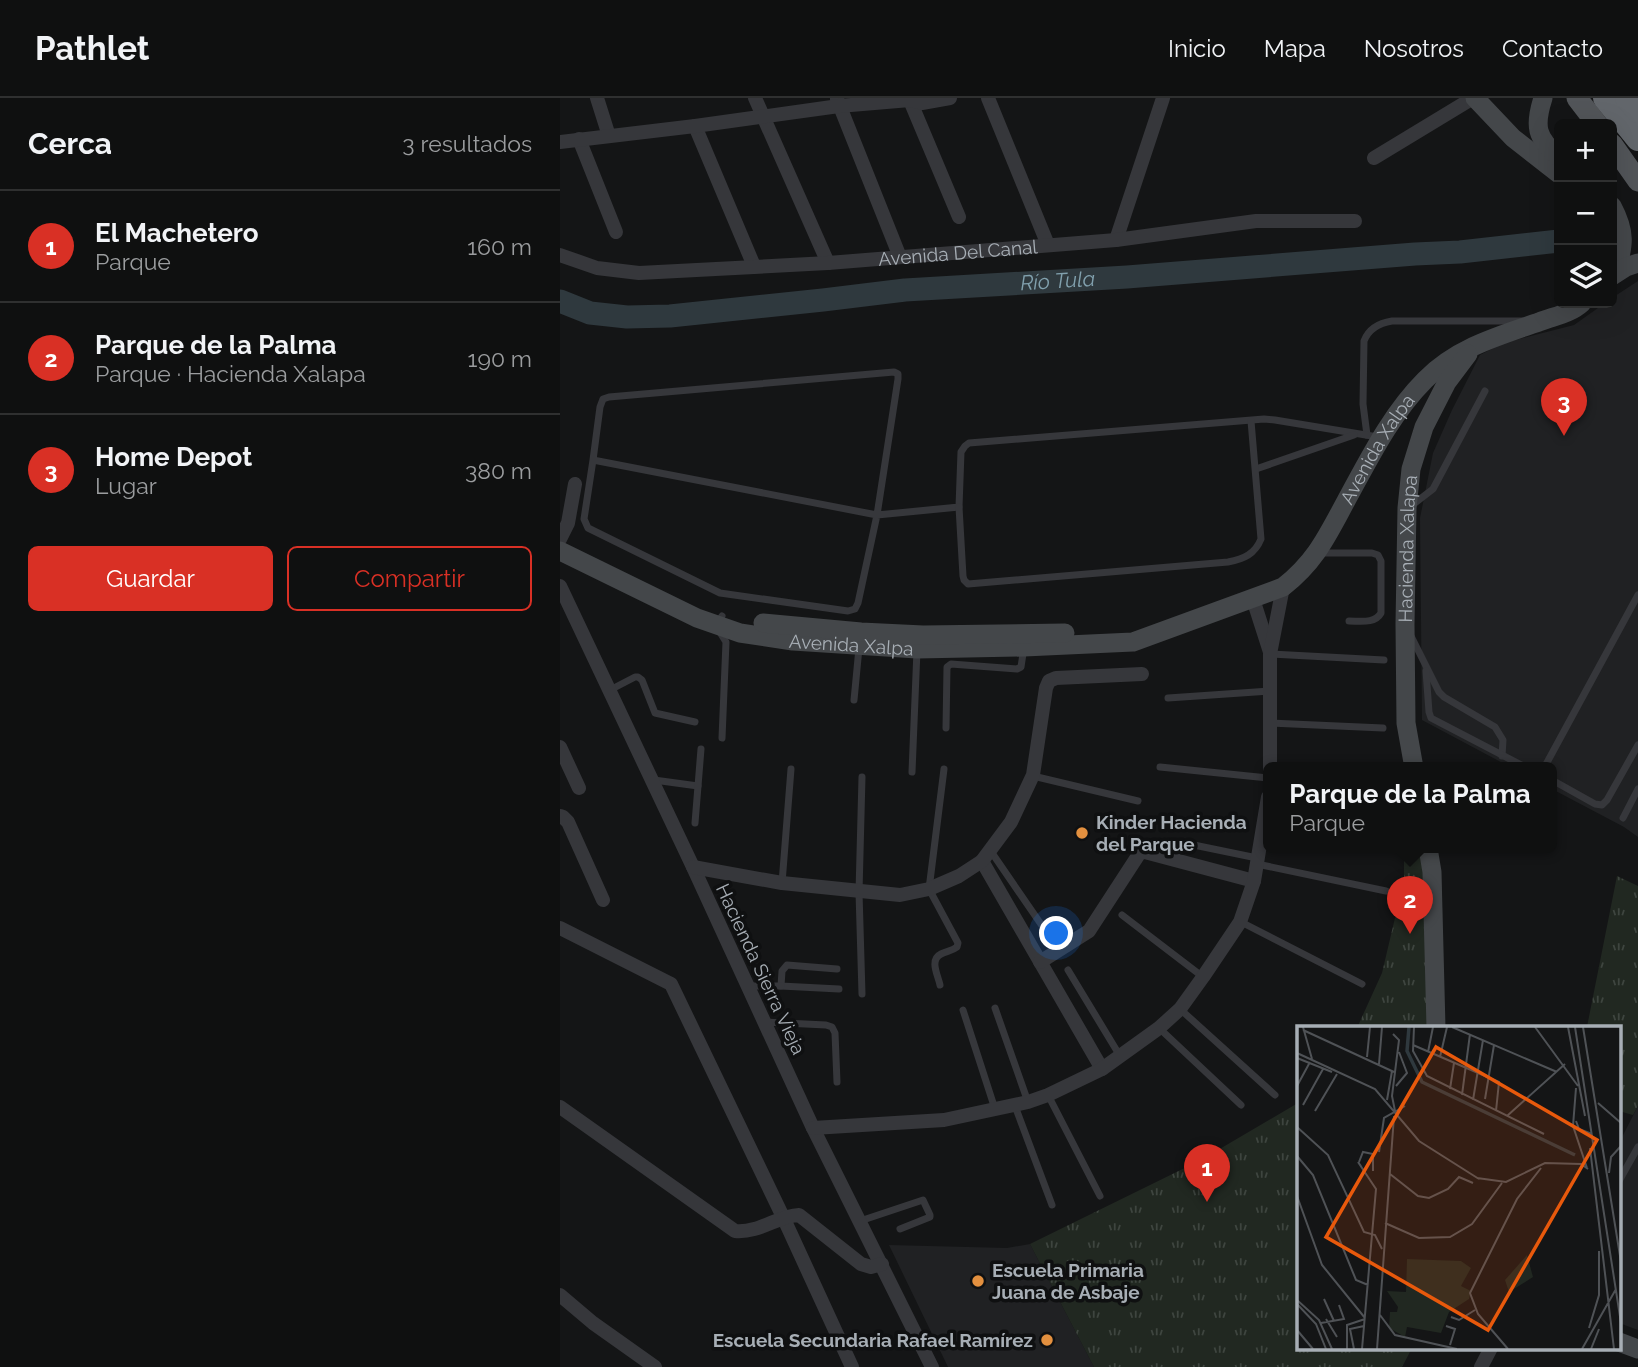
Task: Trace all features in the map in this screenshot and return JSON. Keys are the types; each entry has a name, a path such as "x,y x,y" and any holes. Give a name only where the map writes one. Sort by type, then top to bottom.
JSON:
{"highway":[{"path":"1601,106 1638,111"},
{"path":"1601,106 1638,139"}],"main road":[{"path":"1474,98 1513,138 1554,170"},
{"path":"1543,98 1537,123 1541,136 1554,153"},
{"path":"1617,151 1638,181"},
{"path":"1617,224 1638,241"},
{"path":"1617,224 1622,252 1617,266"},
{"path":"1617,274 1638,263"},
{"name":"Avenida Xalpa","path":"560,539 670,593 740,634 793,640 1133,642 1283,587 1303,571 1318,553 1374,436 1425,380 1443,364 1475,345 1575,308"},
{"name":"Hacienda Xalapa","path":"1413,762 1406,723 1405,624 1411,469 1424,427 1447,382 1475,345"},
{"name":"Avenida Xalpa","path":"560,551 696,618 719,621"},
{"path":"1429,853 1432,872 1436,1026"},
{"path":"1620,1342 1638,1349"}],"street":[{"path":"597,98 609,136"},
{"path":"755,98 828,263"},
{"path":"560,142 695,127 838,102 910,99 922,103 950,98"},
{"path":"988,98 1048,245"},
{"path":"1116,240 1164,98"},
{"path":"1374,158 1474,98"},
{"path":"910,99 959,217"},
{"path":"838,102 900,257"},
{"path":"695,127 754,266"},
{"path":"579,139 616,232"},
{"name":"Avenida Del Canal","path":"560,255 597,268 639,273 828,263 1116,240 1256,221 1355,221"},
{"path":"560,539 568,523 576,484"},
{"name":"Hacienda Sierra Vieja","path":"560,586 813,1128 932,1367"},
{"path":"1270,762 1270,654 1283,587"},
{"path":"1253,599 1270,654"},
{"path":"693,867 782,883 900,895 929,889 959,876 986,856 1011,822 1033,775 1049,681 1056,678 1142,674"},
{"path":"560,747 579,788"},
{"path":"560,816 568,822 603,900"},
{"path":"813,1128 944,1120 995,1110 1048,1095 1102,1069 1159,1028 1180,1009 1240,922 1254,881 1263,829"},
{"path":"1040,962 1089,931 1141,851 1254,881"},
{"path":"986,856 1040,962 1102,1069"},
{"path":"560,928 671,984 852,1367"},
{"path":"560,1107 735,1231 756,1230 796,1214 861,1264 871,1267 882,1264"},
{"path":"560,1295 593,1323 655,1367"},
{"path":"1481,1367 1490,1350"}],"lane":[{"path":"1251,421 1261,539 1258,547 1250,554 1228,562 968,584 964,580 959,507 961,452 969,443 1251,421 1275,420 1374,436 1363,404 1364,341 1367,332 1382,322 1392,321 1542,321"},
{"path":"894,372 898,374 877,515 858,603 855,609 848,611 720,593 588,528 584,519 593,460 600,407 603,400 609,397 894,372"},
{"path":"1408,508 1433,489 1485,391"},
{"path":"1256,469 1357,434"},
{"path":"593,460 877,515 959,507"},
{"path":"1318,553 1372,553 1378,555 1381,561 1381,613 1371,621 1349,621"},
{"path":"1547,762 1638,595"},
{"path":"719,621 726,642 722,738"},
{"path":"1405,624 1439,692 1495,727 1503,740 1502,756"},
{"path":"853,700 860,639"},
{"path":"946,728 947,667 1017,669 1021,667 1024,640"},
{"path":"912,772 918,642"},
{"path":"1270,654 1384,660"},
{"path":"1426,663 1431,718 1514,762"},
{"path":"610,690 638,677 642,680 655,713 695,722"},
{"path":"1168,698 1270,691"},
{"path":"1270,723 1383,728"},
{"path":"1557,783 1595,804 1602,805 1638,745"},
{"path":"695,823 701,750"},
{"path":"1160,767 1263,777"},
{"path":"782,883 791,769"},
{"path":"940,985 935,958 954,950 958,943 929,889 944,769"},
{"path":"1033,775 1138,801"},
{"path":"862,777 859,891 862,994"},
{"path":"652,780 698,786"},
{"path":"1623,818 1638,789"},
{"path":"1189,844 1386,891"},
{"path":"986,856 1045,930"},
{"path":"1122,915 1203,977"},
{"path":"1240,922 1362,984"},
{"path":"781,986 782,971 787,965 837,969"},
{"path":"1068,970 1120,1056"},
{"path":"747,986 839,989"},
{"path":"995,1008 1052,1205"},
{"path":"1180,1009 1275,1095"},
{"path":"963,1010 995,1110"},
{"path":"764,1023 832,1027 835,1033 837,1083"},
{"path":"1159,1028 1241,1105"},
{"path":"1048,1095 1100,1196"},
{"path":"1620,1179 1638,1147"},
{"path":"860,1221 923,1200 930,1217 900,1229"}],"shaded area":[{"path":"1638,281 1638,837 1557,792 1557,762 1501,762 1422,720 1420,518 1433,453 1480,355 1503,343 1574,325 1598,308 1617,308 1617,295"},
{"path":"1638,1106 1638,1330 1620,1323 1620,1141"},
{"name":"Escuela Primaria Juana de Asbaje","path":"1030,1244 1094,1367 948,1367 889,1245 1007,1248"}],"green space":[{"path":"1404,853 1422,853 1430,1026 1358,1026 1382,973 1404,880"},
{"path":"1617,876 1638,886 1638,1106 1633,1115 1620,1111 1620,1026 1587,1026"},
{"path":"1297,1104 1297,1350 1411,1350 1402,1367 1094,1367 1030,1244 1201,1160"}],"waterway":[{"name":"Río Tula","path":"560,301 590,313 627,317 670,316 905,290 1127,277 1460,252 1554,242"}],"place":[{"name":"Home Depot","path":"1564,436"},
{"name":"Kinder Hacienda del Parque","path":"1082,833"},
{"name":"Parque de la Palma","path":"1410,934"},
{"name":"El Machetero","path":"1207,1202"},
{"name":"Escuela Primaria Juana de Asbaje","path":"978,1281"},
{"name":"Escuela Secundaria Rafael Ramírez","path":"1047,1340"}]}
